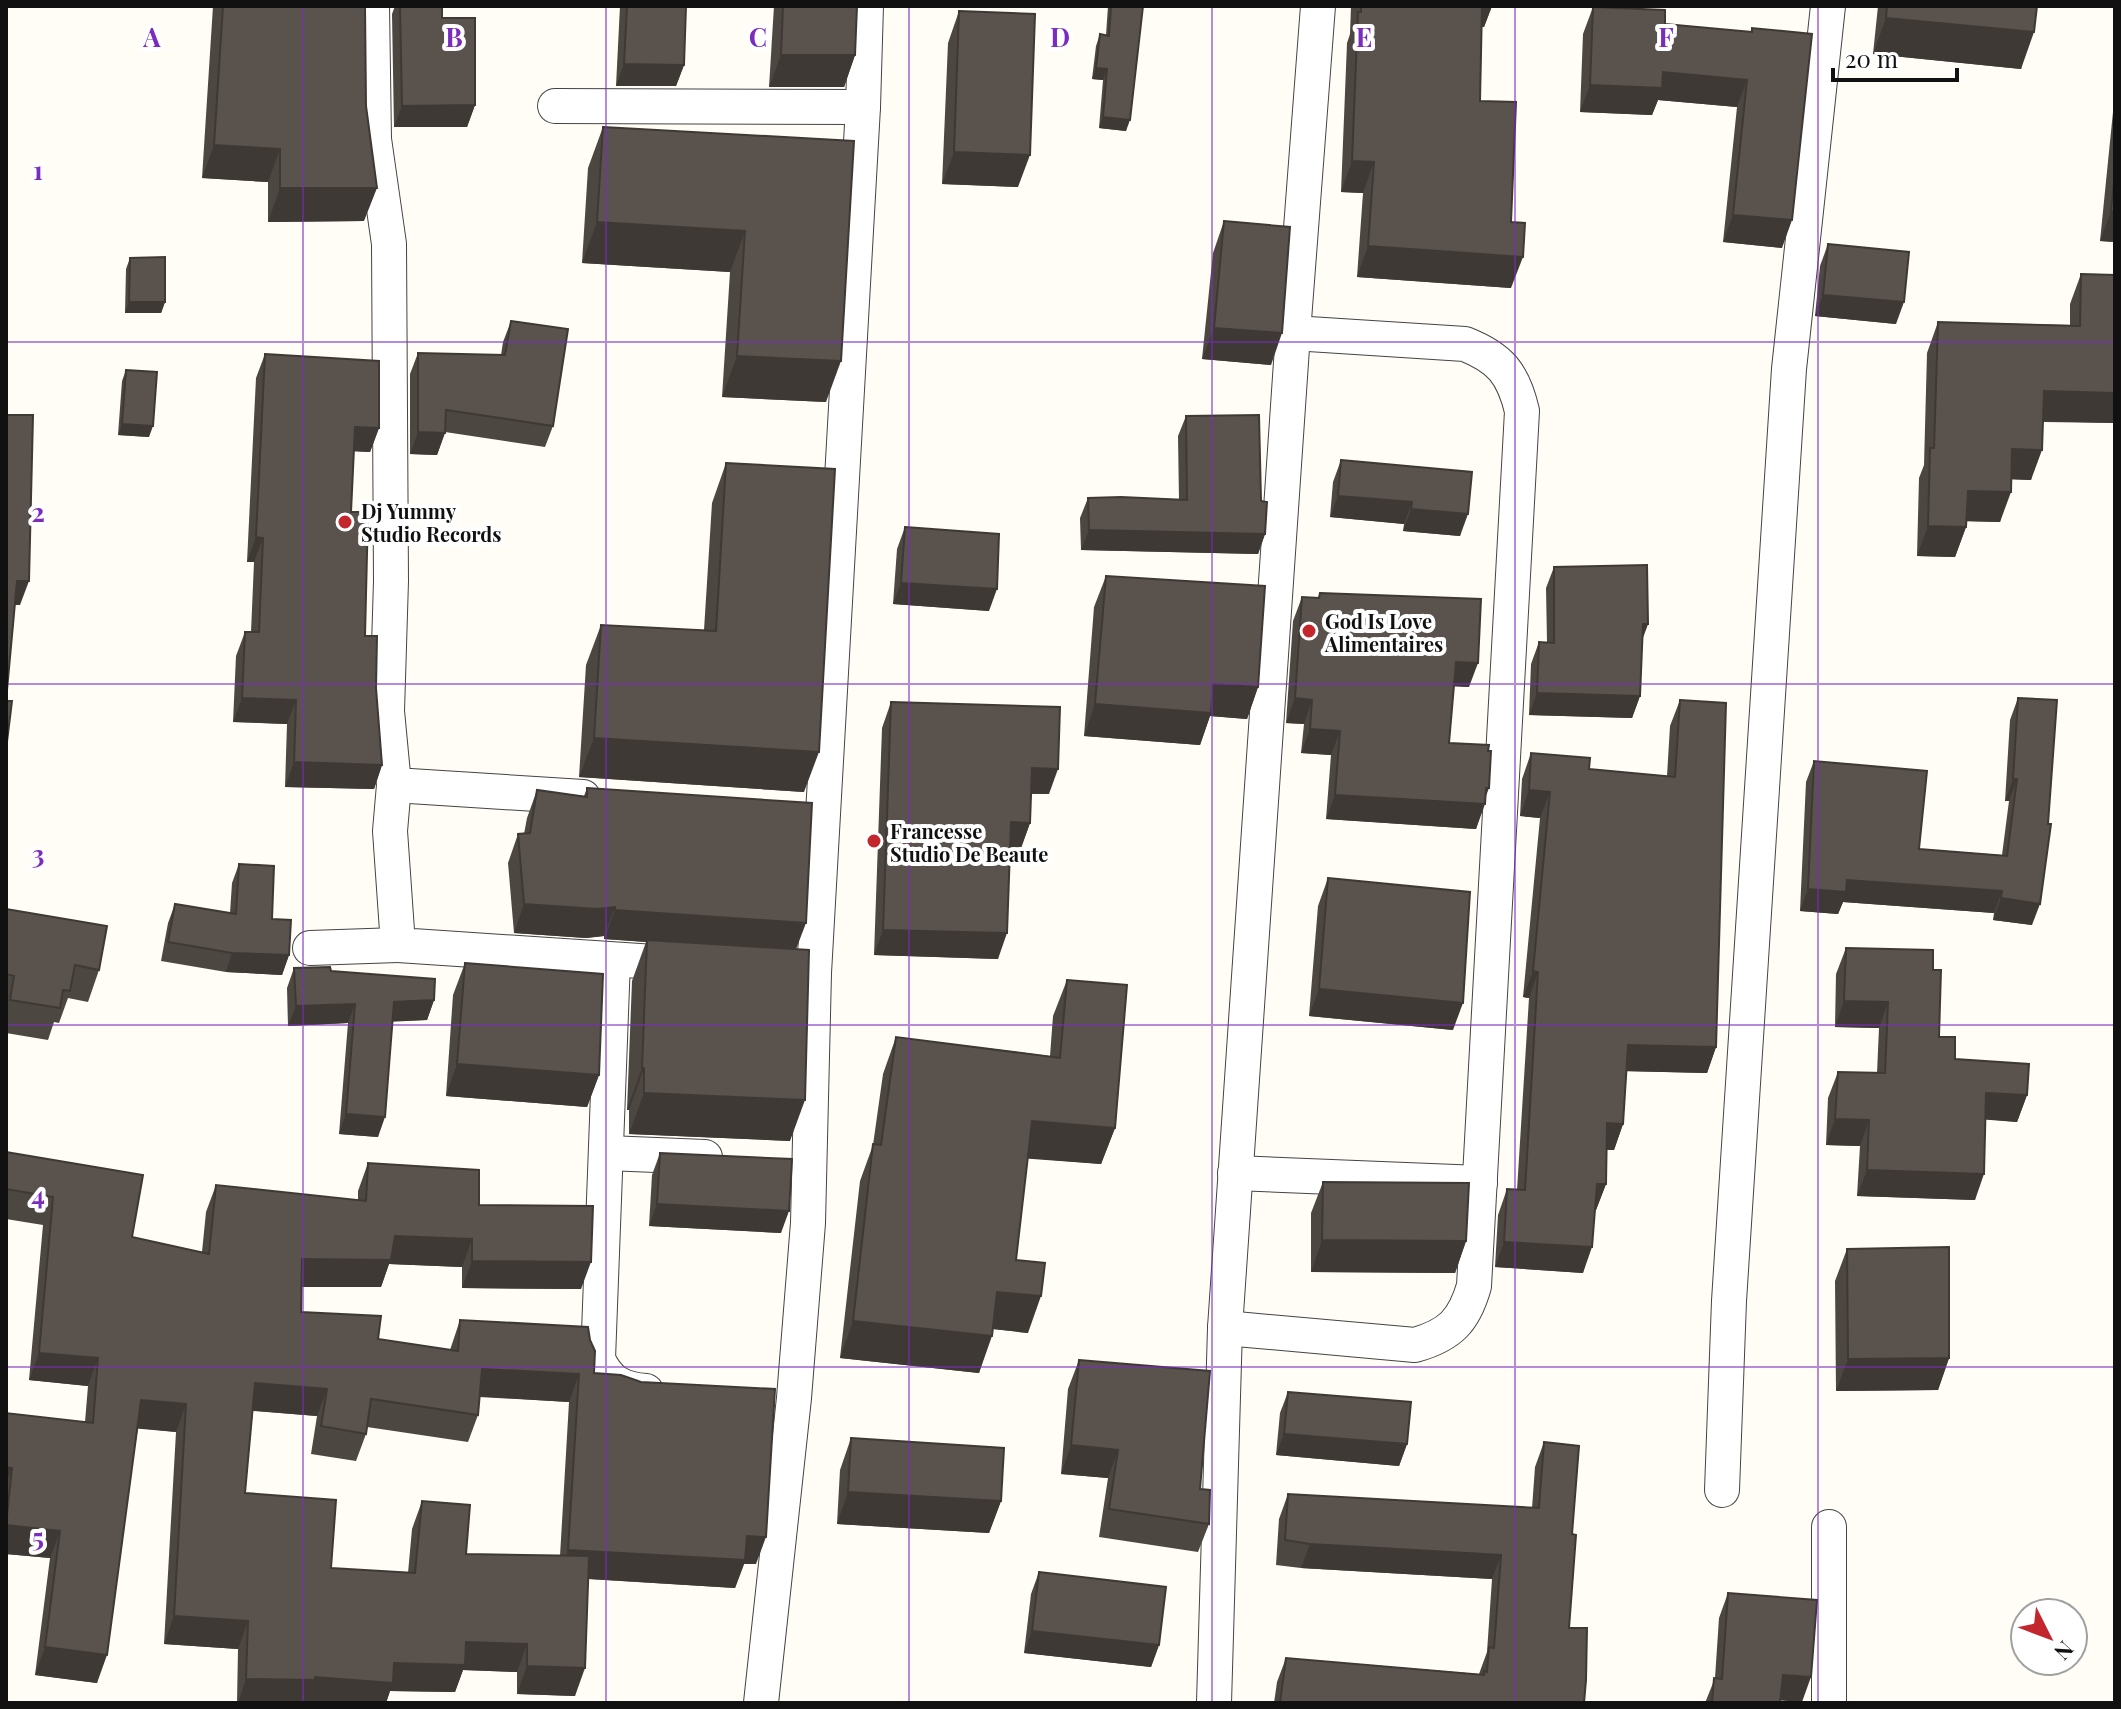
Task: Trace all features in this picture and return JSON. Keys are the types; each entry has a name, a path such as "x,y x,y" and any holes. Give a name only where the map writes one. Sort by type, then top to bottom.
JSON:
{"street":[{"path":"372,6 374,139 389,244 391,549 387,711 394,785 390,831 398,945"},
{"path":"761,1703 780,1397 808,1223 794,1161 798,972 806,812 863,107 866,6"},
{"path":"1214,1703 1225,1328 1318,6"},
{"path":"1722,1490 1729,1301 1789,369 1828,6"},
{"path":"555,106 863,107"},
{"path":"1225,1328 1415,1345 1435,1339 1454,1326 1468,1307 1474,1286 1522,411 1517,389 1505,369 1487,353 1465,344 1293,333"},
{"path":"394,785 616,800"},
{"path":"310,948 398,945 721,967"},
{"path":"613,960 598,1359 605,1374 616,1384 632,1390 676,1392"},
{"path":"607,1153 731,1158"},
{"path":"1235,1173 1480,1183"},
{"path":"1829,1527 1829,1703"}],"building":[{"path":"223,6 365,6 366,106 377,188 280,188 280,149 214,145"},
{"path":"400,6 442,6 442,18 475,18 475,105 402,106"},
{"path":"627,6 686,6 684,65 624,64"},
{"path":"783,6 857,6 855,55 781,55"},
{"path":"1111,6 1143,6 1130,120 1103,117 1107,69 1096,68 1100,34 1109,36"},
{"path":"1361,6 1482,6 1480,101 1516,102 1511,222 1525,223 1523,257 1368,246 1374,162 1352,161 1358,12 1361,12"},
{"path":"1887,6 2037,6 2034,32 1886,18"},
{"path":"1593,7 1665,10 1665,24 1812,34 1792,220 1733,215 1747,80 1663,72 1662,88 1590,85"},
{"path":"959,11 1035,14 1030,155 954,152"},
{"path":"603,127 854,141 841,361 737,356 745,231 597,222"},
{"path":"2115,171 2115,212 2111,211"},
{"path":"1224,221 1290,227 1282,333 1214,328"},
{"path":"1828,244 1909,252 1904,302 1823,295"},
{"path":"165,257 165,302 129,302 130,258"},
{"path":"2081,274 2115,275 2115,393 2044,391 2042,450 2012,449 2011,492 1968,491 1966,527 1928,526 1938,322 2080,326"},
{"path":"511,321 568,329 553,426 446,410 445,433 418,432 418,353 505,355"},
{"path":"265,354 379,361 379,428 355,427 351,512 368,512 365,636 377,636 376,688 382,765 294,762 296,700 242,698 245,632 259,632 263,538 256,537"},
{"path":"126,370 157,372 153,426 122,424"},
{"path":"6,415 33,415 29,581 17,581 6,701"},
{"path":"1259,415 1261,501 1267,502 1265,534 1089,530 1088,498 1187,500 1186,416"},
{"path":"1341,460 1472,472 1468,514 1411,509 1412,502 1338,496"},
{"path":"726,463 835,469 819,752 594,738 601,625 716,631"},
{"path":"905,527 999,534 997,589 901,583"},
{"path":"1647,565 1648,624 1643,624 1640,696 1537,693 1539,642 1554,643 1554,567"},
{"path":"1106,576 1265,586 1258,687 1213,684 1211,713 1095,704"},
{"path":"1320,593 1481,599 1478,663 1456,662 1449,743 1489,745 1489,788 1486,788 1485,804 1335,795 1340,731 1310,729 1312,700 1295,698 1302,597 1319,598"},
{"path":"2018,698 2057,700 2048,824 2051,824 2040,904 2001,898 2002,891 1847,880 1846,892 1808,889 1814,761 1927,771 1919,849 2007,856 2017,779 2013,779"},
{"path":"1680,700 1726,703 1716,1047 1628,1045 1623,1124 1607,1123 1606,1184 1597,1184 1592,1247 1504,1242 1507,1189 1525,1190 1538,972 1533,971 1550,792 1529,790 1531,753 1590,758 1589,769 1675,777"},
{"path":"6,701 12,701 6,750"},
{"path":"891,702 1060,707 1058,769 1032,768 1030,823 1011,822 1007,933 883,930"},
{"path":"587,788 812,803 806,923 615,910 615,907 597,909 524,904 518,834 530,833 537,790 587,797"},
{"path":"239,864 274,866 272,919 291,920 289,955 232,953 168,942 175,904 236,914"},
{"path":"1328,878 1470,892 1463,1003 1319,989"},
{"path":"6,909 107,926 99,970 75,965 70,991 63,990 60,1008 10,1000 14,976 6,974"},
{"path":"647,940 809,950 805,1100 644,1093 642,1068"},
{"path":"1846,948 1933,950 1933,970 1941,970 1939,1037 1955,1037 1955,1059 2029,1064 2027,1095 1986,1093 1984,1174 1867,1170 1869,1120 1835,1119 1838,1072 1885,1073 1888,1002 1844,1001"},
{"path":"465,963 603,974 599,1075 457,1064"},
{"path":"330,967 331,971 435,979 434,1000 394,1002 385,1117 346,1114 355,1004 296,1006 294,968"},
{"path":"1067,980 1127,985 1115,1128 1032,1121 1016,1260 1045,1263 1041,1296 997,1292 992,1336 853,1321 873,1144 881,1145 896,1037 1060,1058"},
{"path":"6,1152 143,1175 132,1237 209,1254 216,1185 366,1201 368,1163 479,1170 479,1205 593,1206 591,1262 472,1261 472,1239 395,1236 391,1260 302,1259 301,1312 381,1316 378,1339 458,1351 460,1320 588,1327 595,1351 594,1373 621,1375 641,1382 775,1389 766,1537 747,1536 745,1560 568,1550 579,1374 482,1369 478,1415 371,1399 366,1434 321,1426 327,1389 255,1383 245,1493 336,1500 331,1568 415,1573 422,1501 470,1505 466,1554 589,1556 585,1668 527,1666 527,1644 466,1642 465,1665 394,1663 393,1683 315,1677 315,1680 246,1679 248,1621 174,1616 186,1404 141,1400 107,1655 45,1647 60,1531 6,1525 12,1468 6,1467 6,1413 93,1423 98,1358 39,1353 53,1197 6,1189"},
{"path":"660,1153 792,1159 789,1211 657,1204"},
{"path":"1323,1182 1469,1183 1466,1241 1322,1240"},
{"path":"1949,1247 1949,1358 1848,1359 1847,1249"},
{"path":"1079,1360 1210,1371 1200,1489 1210,1490 1209,1524 1109,1509 1118,1450 1071,1445"},
{"path":"1288,1392 1411,1402 1407,1444 1284,1434"},
{"path":"851,1438 1004,1448 1001,1501 848,1492"},
{"path":"1544,1442 1579,1446 1569,1628 1587,1628 1584,1703 1280,1703 1286,1658 1484,1675 1484,1671 1487,1672 1489,1647 1494,1648 1501,1555 1285,1540 1288,1494 1539,1508"},
{"path":"1039,1572 1166,1587 1159,1645 1032,1631"},
{"path":"1728,1593 1817,1600 1811,1677 1783,1675 1780,1703 1712,1703 1714,1678 1722,1679"}],"place":[{"name":"Dj Yummy Studio Records","path":"345,522"},
{"name":"God Is Love Alimentaires","path":"1309,631"},
{"name":"Francesse Studio De Beaute","path":"874,841"}]}
